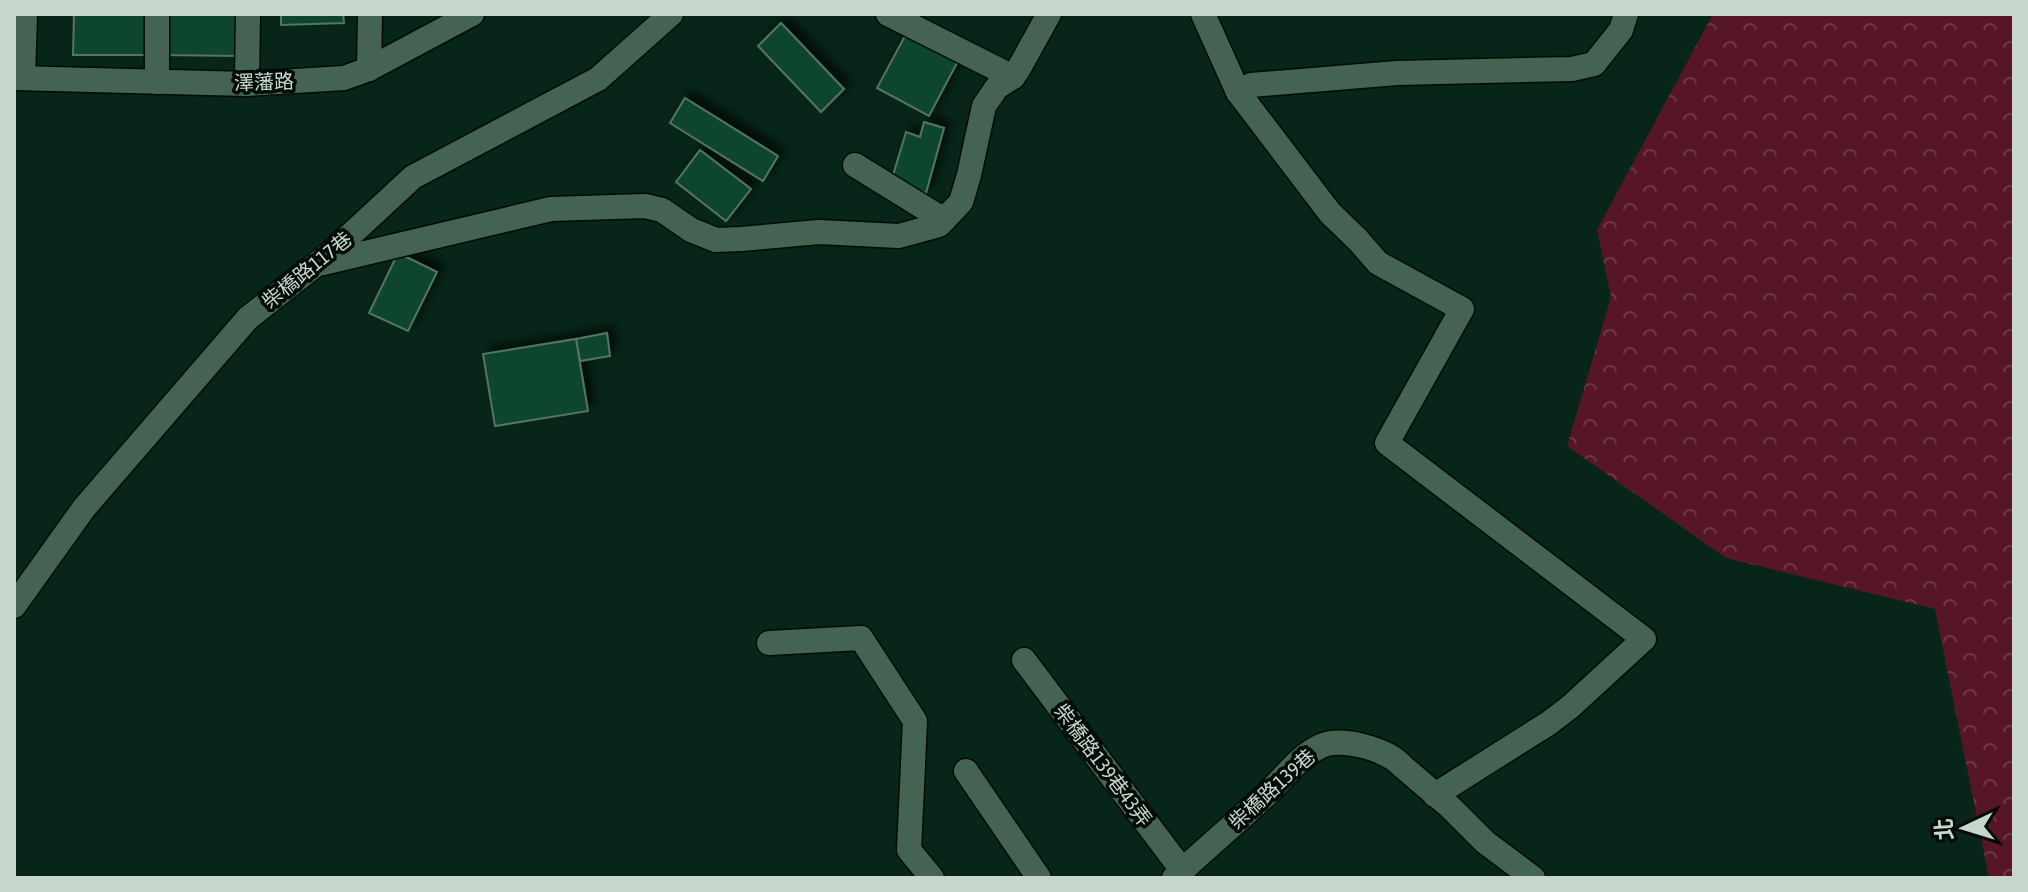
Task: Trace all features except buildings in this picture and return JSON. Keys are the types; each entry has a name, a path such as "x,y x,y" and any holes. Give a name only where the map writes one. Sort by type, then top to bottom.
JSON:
{"street":[{"path":"19,78 25,14"},
{"path":"157,14 157,82"},
{"path":"247,84 248,14"},
{"path":"369,69 370,14"},
{"name":"柴橋路117巷","path":"14,606 84,508 248,318 315,265 413,177 598,79 671,14"},
{"path":"888,14 1013,77"},
{"path":"315,265 551,209 645,206 662,210 691,230 716,240 819,232 899,236 939,225 961,202 984,106 997,87 1018,70 1049,14"},
{"path":"1203,14 1238,92 1330,213 1378,263 1462,309 1387,443 1644,639 1549,723 1435,795"},
{"path":"1238,92 1251,85 1397,73 1572,69 1594,64 1621,30 1626,14"},
{"name":"澤藩路","path":"19,78 247,84 344,78 369,69 468,15"},
{"path":"855,165 944,220"},
{"path":"769,643 861,638 915,721 909,850 932,878"},
{"name":"柴橋路139巷43弄","path":"1024,660 1178,874"},
{"name":"柴橋路139巷","path":"1178,874 1299,761 1323,745 1350,744 1380,751 1396,759 1485,842 1533,878"},
{"path":"966,771 1039,878"}],"green space":[{"path":"1713,14 2014,14 2014,878 1989,878 1935,609 1726,558 1567,446 1611,297 1597,230"}]}
